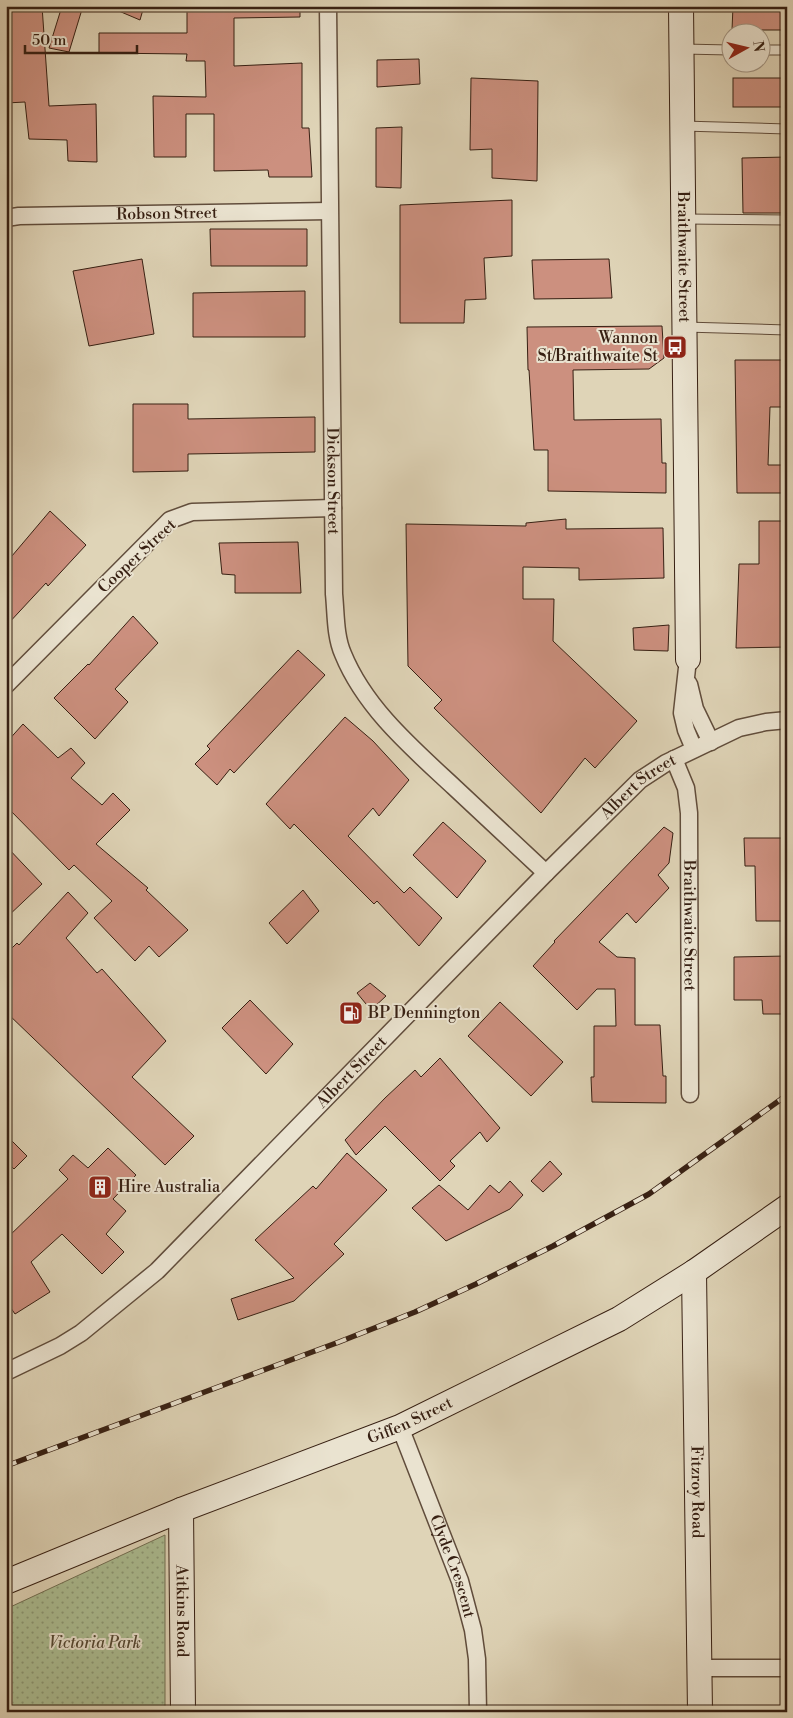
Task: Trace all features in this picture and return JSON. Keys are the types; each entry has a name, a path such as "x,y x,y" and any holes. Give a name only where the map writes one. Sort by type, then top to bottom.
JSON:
{"street":[{"name":"Dickson Street","path":"328,6 334,594 337,628 342,652 352,676 375,709 435,770 546,873"},
{"name":"Braithwaite Street","path":"681,6 688,659 690,688 695,709 710,742"},
{"name":"Robson Street","path":"6,218 29,216 329,211"},
{"name":"Cooper Street","path":"6,685 170,520 192,512 333,508"},
{"name":"Braithwaite Street","path":"688,659 682,713 686,730 684,754 689,813 690,1094"},
{"name":"Albert Street","path":"6,1372 60,1346 81,1333 157,1271 627,791 652,772 684,754 739,728 787,720"},
{"name":"Giffen Street","path":"6,1582 181,1510 400,1427 619,1320 694,1272 787,1207"},
{"name":"Fitzroy Road","path":"694,1272 700,1712"},
{"name":"Clyde Crescent","path":"400,1427 460,1581 473,1630 477,1659 478,1712"},
{"name":"Aitkins Road","path":"181,1510 183,1712"},
{"path":"699,1668 787,1668"}],"lane":[{"path":"682,49 720,50"},
{"path":"770,50 787,50"},
{"path":"682,126 787,129"},
{"path":"683,219 787,220"},
{"path":"684,327 787,330"}],"green space":[{"name":"Victoria Park","path":"165,1535 165,1712 6,1712 6,1609"}],"building":[{"path":"6,6 42,6 49,106 96,104 97,162 68,161 67,140 29,139 25,102 6,103"},
{"path":"62,6 83,6 69,52 49,48"},
{"path":"107,6 144,6 140,20"},
{"path":"187,6 300,6 300,17 234,18 234,66 302,63 302,128 309,128 312,177 269,177 268,170 214,171 214,114 186,114 186,157 154,157 153,96 206,97 205,61 186,61 187,54 99,53 99,33 187,33"},
{"path":"733,6 787,6 787,30 770,30 770,22 732,22"},
{"path":"419,59 420,84 377,87 377,60"},
{"path":"471,78 538,81 537,181 492,178 492,149 470,150"},
{"path":"733,78 787,78 787,107 733,107"},
{"path":"402,127 401,188 376,187 376,128"},
{"path":"787,157 787,213 743,213 742,158"},
{"path":"512,200 512,256 484,258 486,299 465,300 464,323 400,323 400,205"},
{"path":"210,229 307,229 307,266 211,266"},
{"path":"142,259 154,334 89,346 73,271"},
{"path":"609,259 612,298 534,299 532,260"},
{"path":"305,291 305,337 193,337 193,293"},
{"path":"662,326 664,358 649,369 573,370 574,420 661,419 662,463 666,463 666,493 548,491 548,450 534,450 527,327"},
{"path":"735,360 787,360 787,407 770,407 768,465 787,465 787,493 737,493"},
{"path":"133,404 188,404 188,419 315,417 315,452 188,454 188,471 133,472"},
{"path":"50,511 86,545 48,586 46,583 6,626 6,563"},
{"path":"566,519 566,529 663,528 664,578 579,580 579,568 523,567 523,599 554,599 553,641 637,721 595,768 585,758 541,813 434,708 442,700 408,666 406,524 526,526 526,523"},
{"path":"759,521 787,521 787,647 736,648 739,564 759,564"},
{"path":"298,542 301,593 235,593 235,575 222,574 219,543"},
{"path":"133,616 158,643 115,689 128,702 95,739 54,698 89,665"},
{"path":"669,625 668,651 634,650 633,628"},
{"path":"298,650 325,675 234,773 230,769 217,785 195,764 210,749 207,746"},
{"path":"345,717 373,741 409,780 379,816 373,808 348,836 404,893 410,887 442,918 419,946 377,901 374,904 294,824 290,829 266,804"},
{"path":"23,724 58,758 71,748 85,763 71,778 102,805 113,793 130,810 96,844 148,888 146,890 188,930 159,957 149,946 135,961 94,918 112,901 74,865 69,870 6,806 6,743"},
{"path":"443,822 486,861 457,898 413,855"},
{"path":"664,827 673,833 669,863 658,875 669,888 636,923 627,913 599,942 617,957 635,958 635,1025 660,1025 663,1076 666,1076 666,1103 592,1102 591,1077 594,1077 594,1026 616,1026 615,989 597,989 577,1010 533,966 554,941"},
{"path":"744,838 786,838 787,921 756,921 755,866 745,866"},
{"path":"6,846 42,884 6,918"},
{"path":"303,890 319,911 287,944 269,923"},
{"path":"68,892 88,913 66,938 97,973 102,969 166,1041 132,1077 194,1136 165,1165 6,1012 6,954 17,943 19,945"},
{"path":"787,956 787,1014 763,1014 762,1000 734,1000 734,957"},
{"path":"370,983 386,996 371,1010 357,993"},
{"path":"250,1000 293,1044 266,1074 222,1028"},
{"path":"500,1002 563,1062 531,1096 468,1036"},
{"path":"440,1058 500,1128 487,1142 480,1132 450,1161 455,1166 440,1181 385,1126 356,1155 345,1140 415,1070 421,1077"},
{"path":"6,1135 27,1156 14,1169 6,1161"},
{"path":"108,1148 136,1175 113,1199 126,1211 106,1234 124,1252 102,1274 62,1234 31,1262 50,1292 15,1314 6,1301 6,1239 68,1179 59,1170 73,1155 88,1168"},
{"path":"347,1153 387,1190 334,1244 344,1254 294,1301 238,1320 231,1299 294,1278 255,1240 313,1186 316,1189"},
{"path":"550,1161 562,1174 543,1192 531,1181"},
{"path":"510,1181 523,1195 510,1209 446,1241 412,1208 439,1185 468,1210 490,1185 499,1193"}],"railway":[{"path":"6,1466 339,1342 415,1312 476,1284 553,1246 649,1194 787,1095"}],"place":[{"name":"Wannon St/Braithwaite St","path":"675,347"},
{"name":"BP Dennington","path":"351,1013"},
{"name":"Hire Australia","path":"100,1187"}]}
